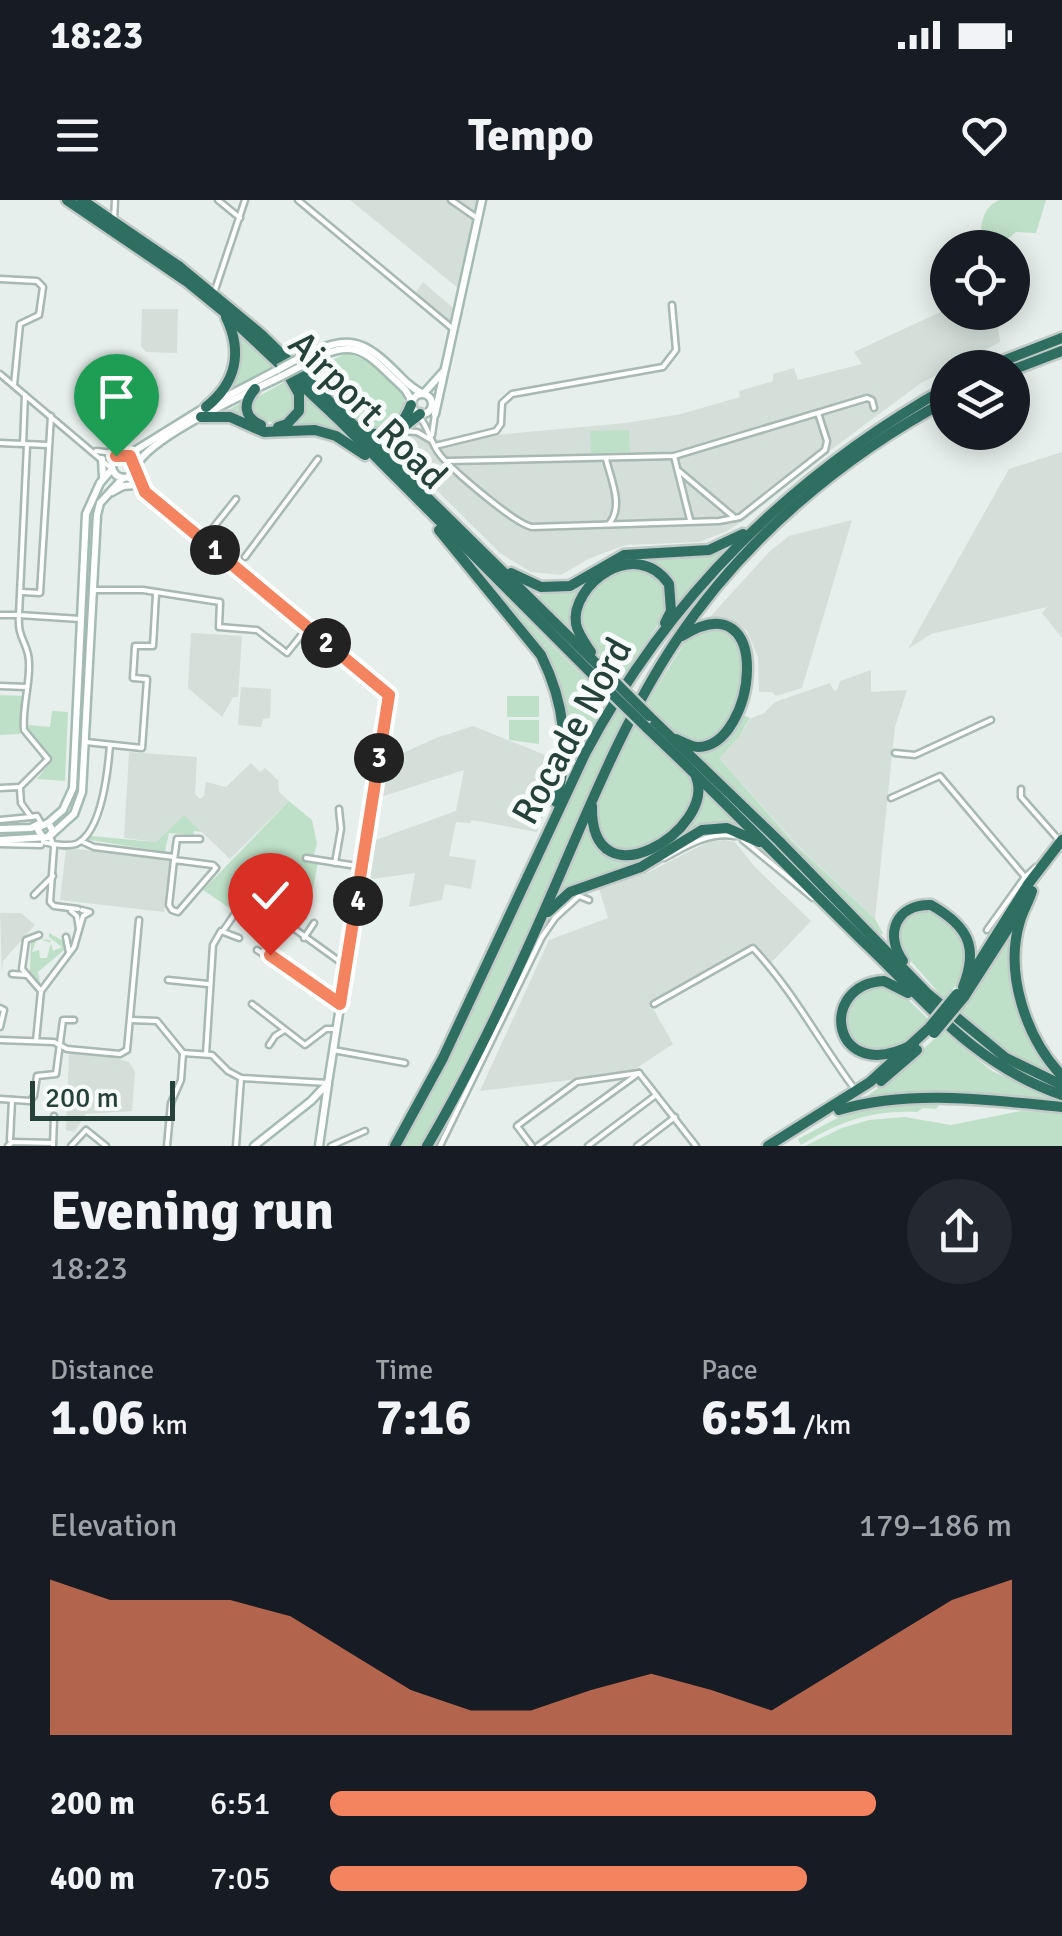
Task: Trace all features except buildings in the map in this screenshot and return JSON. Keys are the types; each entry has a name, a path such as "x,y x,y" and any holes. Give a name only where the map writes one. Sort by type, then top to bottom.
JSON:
{"highway":[{"name":"Airport Road","path":"67,200 186,281 224,312 282,372 495,562 606,673"},
{"name":"Airport Road","path":"82,200 214,294 362,432 414,498 606,688 648,722"},
{"path":"204,412 220,396 233,374 236,348 224,312"},
{"path":"1030,351 1062,338"},
{"path":"1030,363 1062,351"},
{"path":"255,389 245,404 250,418 268,427 287,424 300,411 300,403 282,372"},
{"name":"Rocade Nord","path":"394,1146 443,1058 611,706 657,639 753,528 832,461 930,397"},
{"path":"204,412 230,417 264,432 326,432 390,466 391,445 423,409"},
{"path":"362,432 380,435 391,431 423,409"},
{"name":"Rocade Nord","path":"427,1146 536,930 592,800 650,684 677,640 724,580 792,508 852,460 930,411"},
{"path":"414,498 540,655 552,677 561,707 565,762 548,834"},
{"path":"495,562 530,584 570,586 624,554 708,550 753,528"},
{"path":"657,639 671,611 669,584 663,575 638,562 623,564 606,573 585,594 576,615 581,637 606,673 690,768 933,1014"},
{"path":"669,736 696,747 722,737 741,704 748,662 740,636 724,625 702,625 677,640"},
{"path":"648,722 669,736 779,841 935,1000 1006,1058 1062,1085"},
{"path":"592,800 593,824 602,843 620,854 642,855 660,845 695,808 701,791 690,768"},
{"path":"536,930 548,912 570,892 641,867 694,832 721,827 753,838 783,862"},
{"path":"961,992 1029,883 1061,842"},
{"path":"778,1146 839,1110 892,1072 932,1030 1032,891 1061,842"},
{"path":"1032,891 1017,934 1019,984 1031,1034 1062,1076"},
{"path":"935,1000 905,964 892,940 896,920 912,907 938,909 969,943 972,962 961,992"},
{"path":"914,1044 880,1058 870,1057 852,1046 841,1015 850,995 858,987 884,981 904,990 995,1064 1062,1094"},
{"path":"768,1146 856,1091 932,1030"},
{"path":"839,1110 866,1102 906,1098 1062,1107"}],"main road":[{"path":"423,409 440,395 482,200"},
{"path":"100,483 112,469 114,459 282,372 323,346 358,342 422,393"},
{"path":"307,358 339,348 364,352 423,409"},
{"path":"423,409 414,397 434,385 446,366"},
{"path":"48,842 37,830 67,803 74,777 96,514 103,499 135,468 147,450 204,412 282,372"},
{"path":"422,393 423,409"},
{"path":"126,454 145,492"},
{"path":"0,842 48,842 77,808 82,792 86,742 80,619 84,545 88,507 104,469 102,459"},
{"path":"112,469 145,492 389,695 319,1146"},
{"path":"103,499 123,486 135,485"},
{"path":"84,545 95,546"},
{"path":"67,803 77,808"},
{"path":"0,828 31,828 43,823 52,826 48,842"},
{"path":"254,1146 328,1083"},
{"path":"311,1101 322,1107 324,1114"}],"street":[{"path":"113,222 115,200"},
{"path":"218,200 240,218"},
{"path":"214,294 246,200"},
{"path":"298,200 453,328"},
{"path":"451,200 478,218"},
{"path":"0,279 36,281 43,287 39,315 20,324 14,385"},
{"path":"435,446 496,432 501,424 502,403 512,394 663,367 676,350 672,306"},
{"path":"0,374 112,469"},
{"path":"0,788 20,787 48,759 24,730 29,664 28,652 19,637 19,615 26,394"},
{"path":"448,462 674,456 868,398 874,408"},
{"path":"423,409 431,440"},
{"path":"423,409 431,440 448,462 525,526 735,518 824,450 827,441 818,413"},
{"path":"22,592 40,593 52,416"},
{"path":"399,432 412,430 431,440"},
{"path":"111,452 136,432"},
{"path":"0,443 48,445"},
{"path":"92,449 126,454"},
{"path":"674,456 690,521"},
{"path":"245,557 318,458"},
{"path":"606,459 617,504 608,524"},
{"path":"678,471 735,518"},
{"path":"203,540 236,499"},
{"path":"92,590 220,602 219,626 257,630 287,654 307,628"},
{"path":"86,742 142,748 147,680 133,678 135,646 152,646 156,593"},
{"path":"0,615 80,619"},
{"path":"0,686 27,687"},
{"path":"895,753 915,756 991,720"},
{"path":"80,841 100,807 110,745"},
{"path":"891,798 940,776 1024,877"},
{"path":"20,787 21,803 32,817"},
{"path":"987,930 1024,877 1061,842 1021,797 1022,790"},
{"path":"335,864 339,809"},
{"path":"0,820 37,816 43,823"},
{"path":"641,867 704,838 729,835 756,848 801,890 826,905"},
{"path":"36,1041 41,990 69,954 79,933 80,913 50,902 54,862 48,842 80,841 94,847 174,859 213,864 216,868 178,912 169,904 174,859 177,838 200,839"},
{"path":"306,858 363,867"},
{"path":"34,895 53,876"},
{"path":"440,1146 542,937 569,903 579,896 589,900"},
{"path":"253,899 346,966"},
{"path":"206,1054 213,945 217,934 243,902"},
{"path":"0,1040 54,1042 120,1054 130,1045 139,920"},
{"path":"304,938 314,923"},
{"path":"223,931 238,938"},
{"path":"38,934 29,936 24,945 22,969 41,990"},
{"path":"69,954 66,937 76,941"},
{"path":"654,1004 753,948 784,981 828,1054 856,1091"},
{"path":"257,950 340,1004"},
{"path":"12,974 27,975"},
{"path":"168,980 210,984"},
{"path":"252,1004 306,1045 326,1029 337,1029"},
{"path":"0,1008 4,1010 0,1027"},
{"path":"0,1099 30,1101 37,1076 56,1074 64,1020 74,1020"},
{"path":"132,1020 157,1021 184,1053 181,1080 171,1103 167,1146"},
{"path":"269,1045 284,1030"},
{"path":"333,1050 405,1063"},
{"path":"184,1053 216,1057 228,1071 241,1078 328,1083"},
{"path":"638,1073 693,1145"},
{"path":"638,1073 531,1145 518,1126 577,1082 638,1073"},
{"path":"236,1146 241,1078"},
{"path":"588,1146 657,1094"},
{"path":"12,1100 9,1144 53,1144 54,1116"},
{"path":"636,1146 675,1117"},
{"path":"71,1146 86,1130 106,1146"},
{"path":"332,1146 365,1131"}],"shaded area":[{"path":"350,200 479,200 458,288"},
{"path":"423,282 453,308 450,325 414,295"},
{"path":"142,309 178,309 177,353 146,352 141,346"},
{"path":"930,317 930,330 998,330 1000,342 985,350 930,350 930,378 725,532 699,542 626,545 590,558 561,575 531,572 500,553 394,448 401,434 441,440 626,423 681,414 740,397 739,391 773,381 773,374 794,368 798,380 862,364 854,352"},
{"path":"1062,452 1062,638 1042,613 1047,607 931,634 908,649 1009,469"},
{"path":"852,520 802,688 776,696 759,692 758,657 747,631 729,618 710,617 770,551 789,536"},
{"path":"191,633 242,636 238,697 233,697 222,717 188,688"},
{"path":"871,670 871,692 907,690 895,727 875,919 796,844 718,757 739,737 751,718 763,714 775,702 830,683 837,690 840,681"},
{"path":"241,687 271,689 270,718 263,719 261,727 238,725"},
{"path":"473,726 560,761 550,798 537,832 472,820 456,822 449,856 476,860 471,889 445,884 442,900 409,907 415,873 372,879 366,871 370,842 456,811 464,770 378,798 383,762"},
{"path":"129,752 197,757 195,794 200,799 206,782 226,787 251,763 260,772 265,768 278,780 279,792 289,801 230,859 184,815 156,842 124,838"},
{"path":"708,842 735,842 811,921 772,962 753,944 650,1003 673,1044 629,1073 480,1091 549,940 608,918 599,889 649,872"},
{"path":"66,848 170,859 164,912 60,900"},
{"path":"0,913 21,913 35,925 3,961 2,973"},
{"path":"69,1052 129,1062 135,1072 132,1111 86,1114 74,1132 66,1130"}],"green space":[{"path":"999,200 1046,200 1036,233 981,230 986,212"},
{"path":"235,328 276,368 221,398 227,391"},
{"path":"347,353 370,362 404,396 399,418 389,427 367,428 309,371"},
{"path":"286,381 296,402 294,411 276,424 254,417 252,400"},
{"path":"301,393 351,442 314,428 259,429 220,414 243,402 251,421 258,426 284,427 300,415"},
{"path":"629,430 630,452 591,453 590,431"},
{"path":"733,544 677,606 669,585 654,566 644,560 625,559 645,555 690,556"},
{"path":"622,560 600,578 571,617 574,635 536,596 560,590"},
{"path":"633,567 656,576 667,597 660,622 622,676 585,635 582,611 603,582"},
{"path":"477,570 606,699 571,767 567,765 567,733 554,681 529,638"},
{"path":"705,628 735,638 741,648 743,674 736,703 724,727 715,737 694,744 678,735 647,703 686,640"},
{"path":"0,695 22,696 20,734 0,735"},
{"path":"507,696 539,696 539,717 507,717"},
{"path":"617,707 627,718 479,1034 420,1146 399,1146 456,1037 560,816"},
{"path":"52,711 68,712 65,781 37,779 53,759 29,732 28,725 50,727"},
{"path":"743,715 750,718 719,758 795,844 875,919 884,935 692,751 716,745"},
{"path":"509,720 539,720 539,744 509,740"},
{"path":"634,724 695,784 691,800 672,828 646,847 631,849 616,846 601,836 596,806"},
{"path":"702,785 746,829 717,822 693,827 640,861 576,884 553,899 589,816 594,834 605,848 638,861 670,840 689,820"},
{"path":"289,801 312,820 317,844 312,861 318,862 310,906 264,873 234,911 203,890"},
{"path":"184,815 202,832 169,833 165,852 84,839 91,836 156,842"},
{"path":"920,909 942,919 965,949 963,974 945,1000 903,952 896,931 902,919"},
{"path":"1013,929 1025,1028 1051,1073 1001,1047 959,1013"},
{"path":"49,933 63,941 64,950 38,972 40,983 30,972 31,941 37,938 32,952 39,950 40,958 47,958 51,943 53,951 62,947"},
{"path":"884,985 897,989 928,1019 899,1047 879,1053 865,1050 854,1041 847,1030 846,1017 850,1004 863,993"},
{"path":"943,1031 992,1071 1062,1102 912,1093 863,1099"},
{"path":"889,1103 939,1105 936,1109 857,1119 801,1145 798,1139 847,1113"},
{"path":"1021,1111 1062,1113 1062,1146 805,1146 869,1120 905,1117 951,1125"}],"route":[{"path":"116,456 130,456 145,492 389,695 340,1004 270,955"}]}
